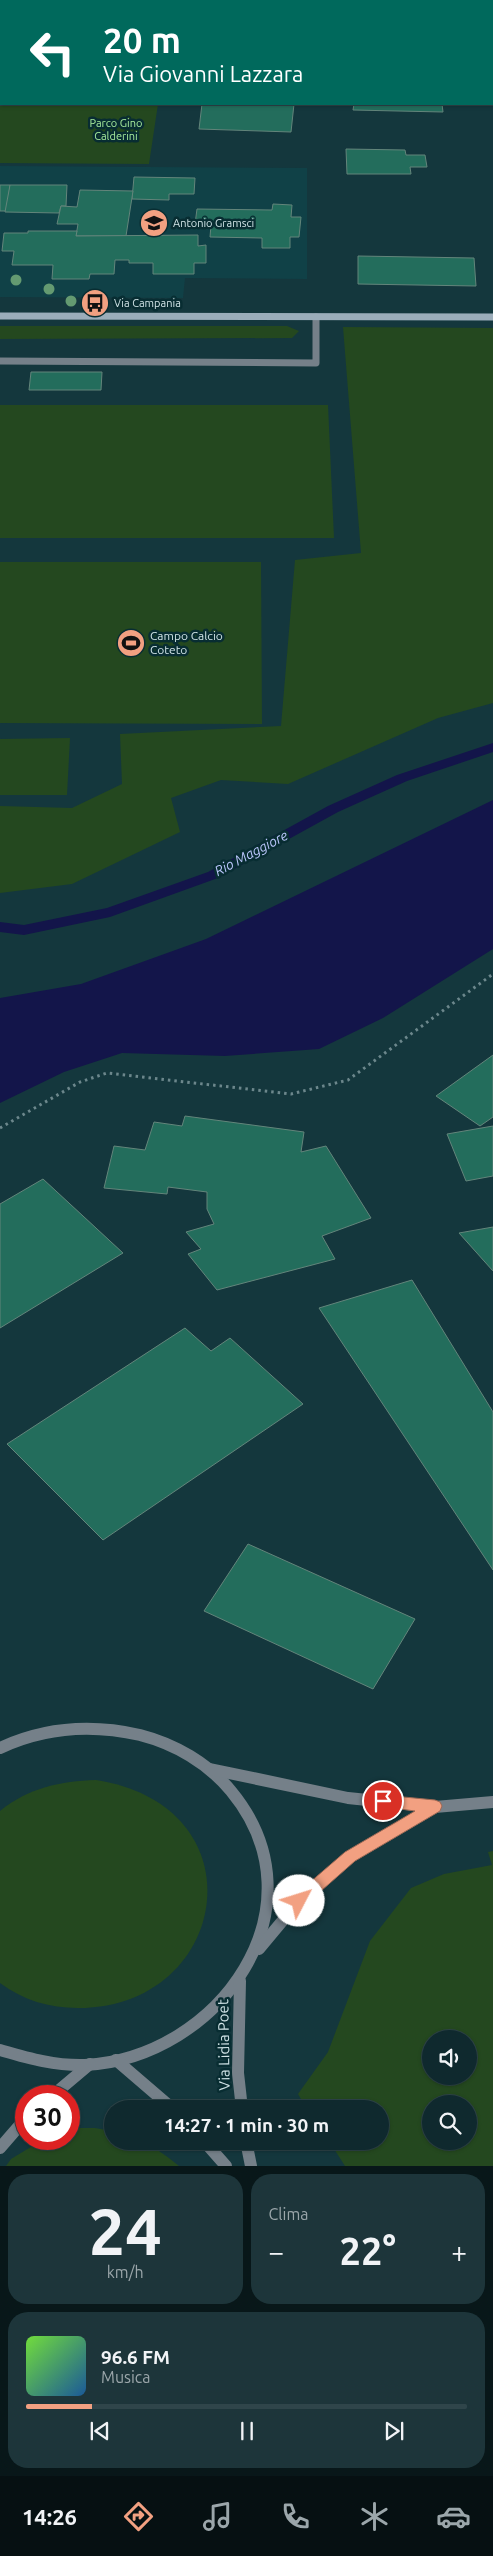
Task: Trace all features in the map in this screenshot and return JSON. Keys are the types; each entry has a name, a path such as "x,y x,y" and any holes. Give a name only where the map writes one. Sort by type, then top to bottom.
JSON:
{"street":[{"path":"0,316 493,317"},
{"path":"0,361 316,363 316,317"},
{"path":"0,1748 35,1735 65,1729 97,1727 128,1731 158,1739 185,1752 210,1769 248,1813 260,1839 266,1868 268,1896 264,1926 254,1954 240,1981 219,2005 194,2026 150,2051 116,2060 90,2064 62,2064 35,2061 0,2050"},
{"path":"210,1769 348,1798 435,1806 493,1802"},
{"path":"254,1954 299,1901 350,1857 435,1806"},
{"name":"Via Lidia Poet","path":"240,1981 238,2073 241,2100"},
{"path":"116,2060 163,2100"},
{"path":"65,2085 90,2064"},
{"path":"0,2148 15,2131"},
{"path":"212,2150 226,2166"},
{"path":"248,2150 251,2166"}],"path":[{"path":"0,1128 80,1082 107,1073 291,1094 348,1080 493,974"}],"shaded area":[{"name":"Antonio Gramsci","path":"0,166 307,168 307,279 185,278 183,298 0,297"},
{"path":"493,800 493,949 383,1018 319,1049 225,1056 122,1053 64,1072 0,1103 0,998 81,984 206,939"}],"green space":[{"name":"Parco Gino Calderini","path":"0,105 158,105 149,164 0,163"},
{"path":"0,326 287,326 299,331 292,338 0,339"},
{"path":"343,327 493,328 493,703 438,718 288,784 221,780 171,798 180,832 72,884 0,893 0,806 72,808 122,784 120,734 281,726 295,560 361,553"},
{"path":"0,405 328,405 334,538 0,538"},
{"name":"Campo Calcio Coteto","path":"0,562 261,562 262,724 0,723"},
{"path":"70,738 67,795 0,795 0,739"},
{"path":"96,1780 149,1797 185,1827 204,1864 207,1904 195,1943 168,1976 129,1999 78,2008 47,2005 18,1994 0,1983 0,1811 33,1791 45,1787 70,1782"},
{"path":"493,1851 493,2166 345,2166 335,2150 389,2150 389,2100 302,2100 298,2094 328,2052 370,1941 411,1888 444,1874 492,1865 488,1852"},
{"path":"80,2128 95,2128 104,2130 104,2150 157,2150 179,2166 6,2166 11,2159 26,2150 80,2150"}],"building":[{"path":"202,105 294,105 291,132 199,129"},
{"path":"354,105 442,105 443,112 353,110"},
{"path":"346,149 405,150 406,155 425,155 427,167 410,167 411,174 347,174"},
{"path":"134,177 195,178 194,194 169,194 169,200 132,199"},
{"path":"0,185 10,185 7,211 0,211"},
{"path":"10,185 67,185 66,206 61,206 59,213 5,212"},
{"path":"80,190 133,191 126,236 76,236 78,224 57,224 61,206 77,207"},
{"path":"273,204 292,205 291,217 301,217 299,237 290,237 290,248 262,248 262,238 210,237 211,225 195,224 197,209 272,210"},
{"path":"28,231 77,231 76,236 198,235 198,246 206,245 206,263 194,263 194,274 153,274 153,263 129,263 129,260 115,260 114,274 90,274 89,279 52,279 53,265 12,265 14,251 2,251 4,233 28,233"},
{"path":"358,256 474,258 476,286 358,284"},
{"path":"31,372 102,372 101,390 29,390"},
{"path":"493,1055 493,1117 480,1126 436,1096"},
{"path":"185,1116 304,1132 301,1152 326,1146 371,1218 322,1236 335,1259 217,1290 188,1254 201,1249 186,1232 214,1224 207,1209 207,1192 168,1187 167,1194 104,1188 114,1146 145,1150 154,1122 182,1126"},
{"path":"493,1126 493,1176 466,1181 447,1134"},
{"path":"43,1179 123,1253 0,1328 0,1204"},
{"path":"493,1227 493,1271 459,1233"},
{"path":"412,1280 493,1412 493,1570 319,1308"},
{"path":"185,1328 211,1351 230,1338 303,1404 103,1540 7,1444"},
{"path":"248,1544 415,1619 373,1689 204,1611"}],"waterway":[{"name":"Rio Maggiore","path":"0,927 24,930 110,912 213,875 333,809 402,778 493,747"}],"place":[{"name":"Antonio Gramsci","path":"154,223"},
{"name":"Via Campania","path":"95,303"},
{"name":"Campo Calcio Coteto","path":"131,643"}],"route":[{"path":"299,1901 350,1857 435,1806 383,1801"}]}
